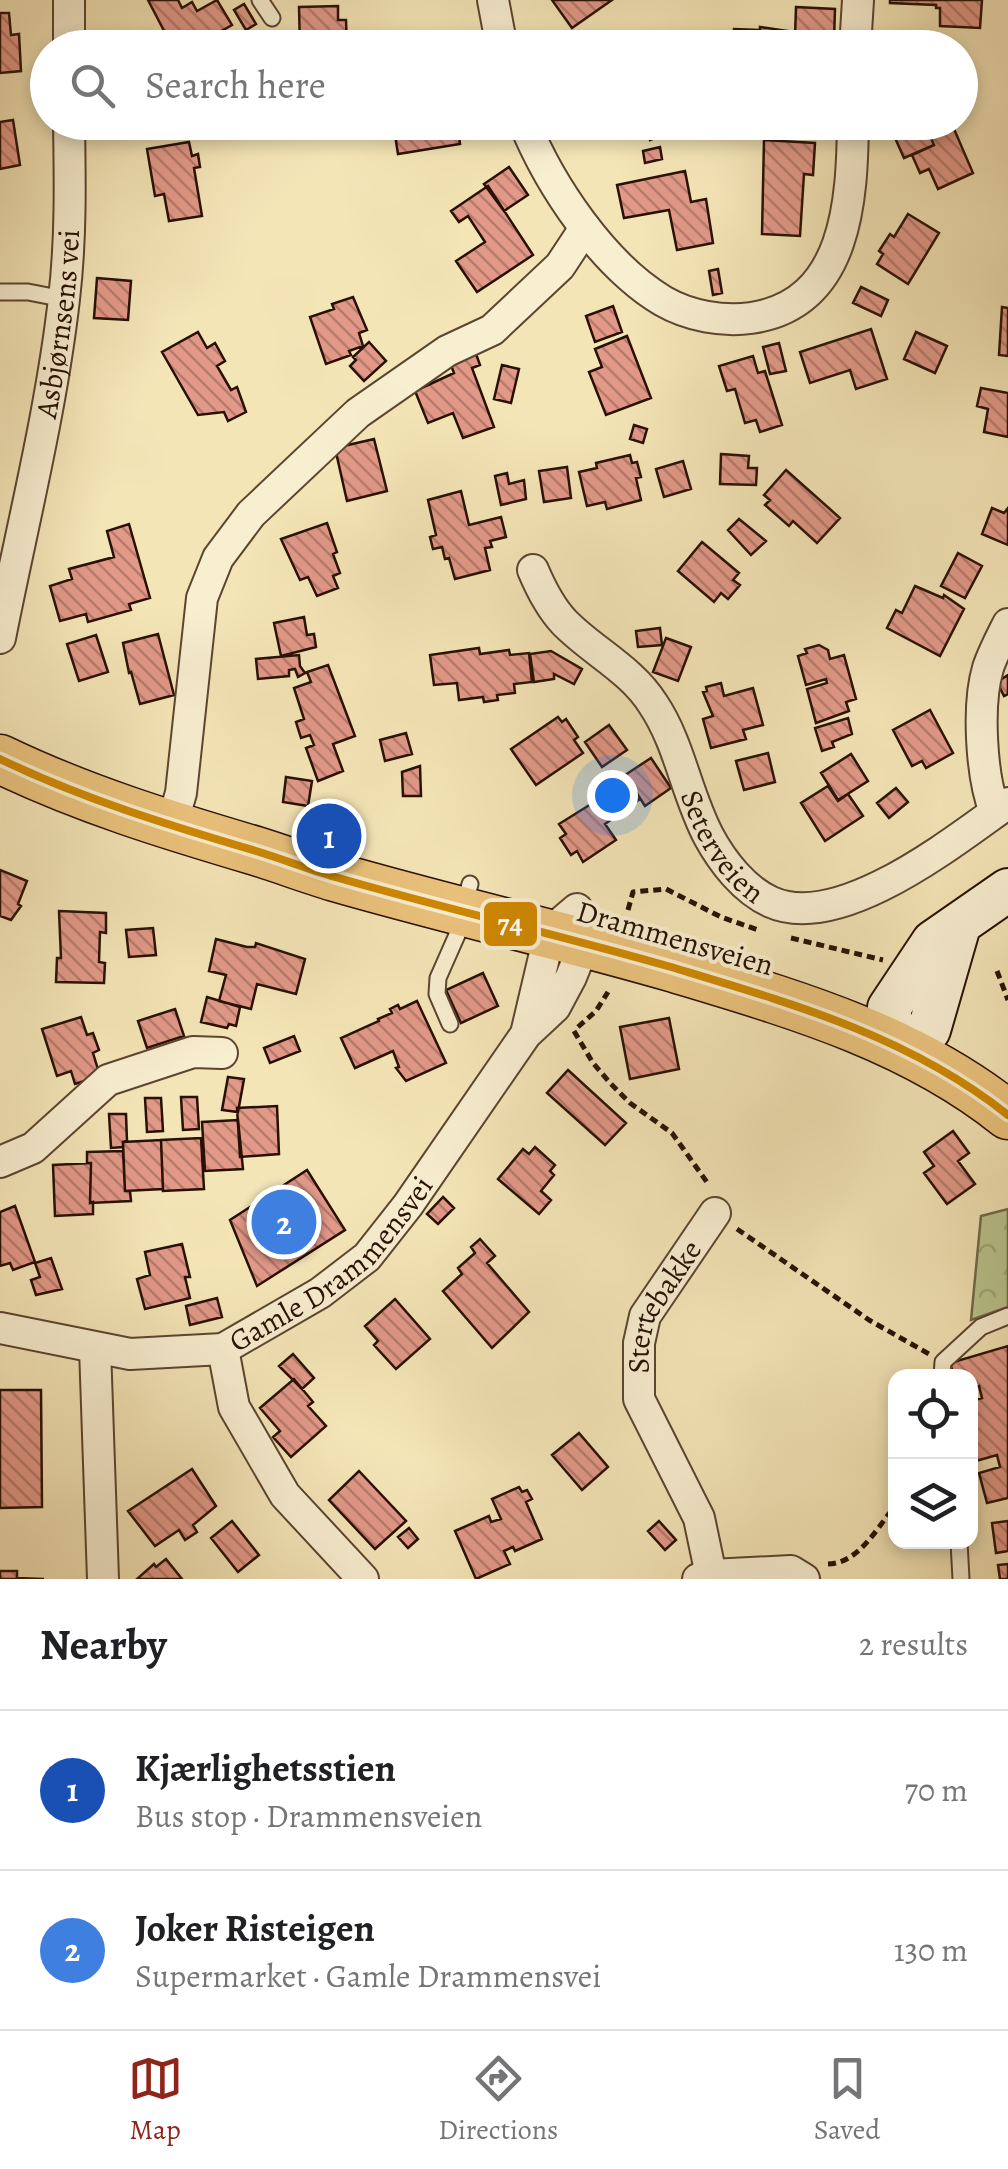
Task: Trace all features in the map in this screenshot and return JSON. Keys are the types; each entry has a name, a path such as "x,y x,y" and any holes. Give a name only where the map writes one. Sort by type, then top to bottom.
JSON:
{"main road":[{"name":"Drammensveien","path":"0,759 96,802 336,877 466,897 570,928 803,1008 904,1027 962,1050 1008,1088"},
{"path":"904,1027 959,926 974,911 1008,890"},
{"name":"Drammensveien","path":"904,1027 959,1079 1008,1114"}],"street":[{"path":"69,0 69,30"},
{"path":"493,0 499,30"},
{"path":"856,30 858,0"},
{"name":"Asbjørnsens vei","path":"0,638 51,386 64,299 71,208 69,140"},
{"path":"533,140 585,228 626,270 663,301 698,315 733,321 761,317 788,307 813,288 831,263 845,226 853,140"},
{"path":"171,827 181,793 191,720 202,598 218,558 251,514 358,413 447,351 492,330 560,266 585,228"},
{"name":"Seterveien","path":"533,570 562,620 637,683 652,701 710,840 742,881 772,902 810,908 854,896 918,864 1002,808"},
{"path":"1002,808 986,782 983,702 989,666 1008,624"},
{"name":"Gamle Drammensvei","path":"0,1328 130,1354 223,1349 320,1292 367,1257 408,1206 526,1034 570,928"},
{"path":"0,1162 33,1148 108,1080 193,1052 222,1054"},
{"name":"Stertebakke","path":"715,1213 645,1316 639,1343 639,1400 700,1518 705,1577 798,1575"},
{"path":"95,1348 103,1579"},
{"path":"223,1349 234,1406 285,1495 364,1579"}],"lane":[{"path":"260,0 272,18"},
{"path":"0,292 28,292 64,299"},
{"path":"450,1024 437,988 466,897"},
{"path":"942,1369 981,1327 1008,1316"},
{"path":"959,1549 961,1579"}],"path":[{"path":"628,910 632,892"},
{"path":"996,971 1008,1000"},
{"path":"574,1031 611,1084 672,1133 709,1185 715,1213 942,1369"},
{"path":"798,1575 811,1564 838,1564 860,1552 888,1515"}],"green space":[{"path":"1008,1209 1008,1307 971,1320 981,1216"}],"building":[{"path":"148,0 178,0 182,8 192,2 197,11 217,0 232,25 223,30 164,30"},
{"path":"552,0 612,0 572,28"},
{"path":"890,0 982,0 980,28 940,26 940,8 936,5"},
{"path":"244,4 256,24 246,30 234,10"},
{"path":"338,6 338,20 346,20 346,30 300,30 299,7"},
{"path":"796,7 835,9 834,30 795,30"},
{"path":"0,13 9,13 11,35 19,34 21,71 0,73"},
{"path":"13,120 20,165 0,169 0,122"},
{"path":"396,140 459,140 460,144 398,154"},
{"path":"764,140 815,143 813,175 804,174 800,236 762,234"},
{"path":"896,140 932,140 934,145 904,158"},
{"path":"932,140 959,140 973,173 938,189 929,169 920,173 912,155 934,145"},
{"path":"189,142 192,156 198,154 200,167 194,168 202,216 169,221 164,194 155,196 147,149"},
{"path":"660,147 662,159 645,163 643,151"},
{"path":"509,167 528,195 504,211 484,184"},
{"path":"685,171 691,202 706,199 713,243 677,250 669,210 624,218 617,185"},
{"path":"488,186 533,255 477,292 456,261 485,242 468,216 459,222 451,211"},
{"path":"908,214 939,233 908,284 877,264 883,254 879,251 890,234 894,237"},
{"path":"718,269 722,293 713,295 709,271"},
{"path":"97,278 131,281 128,320 94,318"},
{"path":"861,287 888,300 881,316 853,303"},
{"path":"353,297 367,330 359,333 363,346 326,364 310,317"},
{"path":"613,306 622,332 595,342 586,316"},
{"path":"1002,307 1008,308 1008,356 999,355"},
{"path":"871,329 887,379 856,389 850,370 810,383 800,352"},
{"path":"198,332 207,348 215,343 225,361 217,366 231,390 237,387 246,412 228,421 224,412 198,415 162,352"},
{"path":"916,332 947,346 935,373 904,359"},
{"path":"627,336 651,398 606,415 589,372 602,367 595,349"},
{"path":"369,342 386,361 364,381 350,366 356,360 353,357"},
{"path":"779,343 786,371 770,374 763,347"},
{"path":"475,351 480,365 472,368 494,427 463,438 453,413 428,423 415,391 454,373 449,360"},
{"path":"753,356 758,373 765,371 782,425 760,432 756,420 745,423 735,389 727,391 719,366"},
{"path":"502,365 519,369 511,403 494,399"},
{"path":"981,388 1008,393 1008,437 984,432 988,409 977,406"},
{"path":"634,425 647,429 643,443 630,439"},
{"path":"374,439 387,491 347,501 335,448"},
{"path":"721,454 749,456 748,468 757,468 756,485 720,484"},
{"path":"630,455 632,463 637,462 641,477 636,478 641,500 607,509 605,502 587,506 579,472 597,468 596,463"},
{"path":"683,461 691,489 664,497 656,469"},
{"path":"567,467 571,498 544,502 539,471"},
{"path":"786,470 840,518 817,543 793,521 789,526 765,505 770,500 764,495"},
{"path":"507,473 509,484 524,480 526,499 501,505 495,476"},
{"path":"461,491 469,525 501,517 506,537 490,541 492,547 485,548 490,570 455,579 442,547 433,549 430,537 436,535 428,500"},
{"path":"992,508 1004,513 1008,508 1008,545 982,534"},
{"path":"739,519 766,541 751,555 728,530"},
{"path":"327,523 337,552 333,554 340,573 333,576 338,588 317,596 308,577 300,580 281,539"},
{"path":"129,524 150,598 129,604 131,610 88,622 86,614 60,621 50,586 72,579 69,569 114,557 107,531"},
{"path":"702,542 739,573 733,580 740,585 728,599 721,593 714,602 678,571"},
{"path":"958,553 982,566 965,598 941,586"},
{"path":"915,586 943,598 944,595 964,609 940,656 887,628 896,610 902,613"},
{"path":"304,617 307,635 314,634 316,647 281,656 274,623"},
{"path":"660,628 662,645 638,647 636,631"},
{"path":"158,634 174,695 140,704 123,643"},
{"path":"96,635 108,672 79,681 67,644"},
{"path":"666,638 691,647 678,681 653,672"},
{"path":"819,645 828,650 830,659 844,655 856,699 846,702 849,711 816,723 807,689 827,683 826,679 806,685 798,656"},
{"path":"479,648 480,654 509,650 510,655 529,653 532,682 514,684 515,693 497,695 498,700 484,702 483,697 459,700 457,683 434,685 430,655"},
{"path":"551,651 582,669 574,684 554,674 554,679 534,682 530,654"},
{"path":"299,655 305,673 298,677 295,669 289,670 289,676 258,679 256,659"},
{"path":"328,665 355,736 333,744 343,771 318,781 306,748 314,745 310,735 301,738 296,722 304,719 294,688 311,682 307,672"},
{"path":"1008,675 1008,694 1004,696 997,682"},
{"path":"721,683 724,696 753,688 763,725 743,730 746,739 711,748 703,719 713,716 703,692 706,687"},
{"path":"930,710 953,753 926,768 922,761 912,766 893,730"},
{"path":"558,717 562,722 566,719 583,753 536,785 511,749"},
{"path":"848,718 852,734 822,751 815,728"},
{"path":"609,725 627,750 602,767 585,742"},
{"path":"406,733 412,754 385,761 380,740"},
{"path":"768,753 775,782 744,790 736,761"},
{"path":"851,754 868,781 838,800 821,773"},
{"path":"651,758 671,788 645,806 625,775"},
{"path":"420,766 421,796 403,796 402,772"},
{"path":"286,777 312,781 308,806 283,802"},
{"path":"628,781 640,799 605,824 616,840 583,862 577,851 571,855 560,838 566,834 559,824"},
{"path":"828,786 838,801 848,794 863,816 825,841 801,803"},
{"path":"896,788 908,802 889,818 877,803"},
{"path":"0,870 27,881 18,904 21,906 11,920 0,916"},
{"path":"59,911 106,913 106,933 100,932 99,962 105,963 104,983 56,982 57,958 61,958"},
{"path":"153,928 156,955 129,957 126,930"},
{"path":"216,939 247,947 255,947 256,943 305,959 296,994 257,984 251,1009 219,1001 226,975 209,971"},
{"path":"483,973 498,1006 461,1023 446,990"},
{"path":"207,997 240,1007 236,1026 229,1024 227,1028 201,1022"},
{"path":"417,1001 446,1063 406,1081 396,1068 399,1067 393,1051 355,1068 341,1038 379,1021 398,1005 400,1009"},
{"path":"175,1009 184,1036 147,1048 138,1021"},
{"path":"81,1017 87,1035 93,1033 99,1050 93,1053 100,1076 75,1084 71,1071 57,1076 42,1029"},
{"path":"669,1018 679,1069 630,1079 620,1027"},
{"path":"294,1036 300,1051 270,1063 264,1048"},
{"path":"568,1070 626,1123 605,1145 547,1093"},
{"path":"228,1077 244,1079 238,1112 222,1110"},
{"path":"181,1097 197,1097 199,1129 183,1130"},
{"path":"145,1098 161,1098 163,1131 147,1132"},
{"path":"277,1106 279,1154 240,1157 237,1108"},
{"path":"109,1114 126,1114 127,1141 123,1147 111,1148"},
{"path":"238,1120 243,1169 205,1171 202,1122"},
{"path":"953,1131 969,1153 958,1161 975,1184 947,1204 924,1173 934,1166 924,1152"},
{"path":"201,1138 204,1189 163,1191 161,1140"},
{"path":"161,1140 163,1189 125,1191 123,1142"},
{"path":"535,1147 555,1165 550,1171 554,1175 541,1191 551,1200 539,1214 498,1179 523,1149 529,1154"},
{"path":"123,1151 125,1191 130,1191 131,1201 90,1203 91,1163 87,1163 87,1152"},
{"path":"91,1163 93,1214 55,1216 53,1165"},
{"path":"307,1170 345,1230 257,1286 230,1220"},
{"path":"443,1197 454,1208 438,1224 427,1214"},
{"path":"15,1206 35,1262 13,1270 10,1263 0,1266 0,1212"},
{"path":"480,1239 495,1256 487,1263 529,1312 492,1348 443,1291 462,1274 458,1268 475,1253 471,1247"},
{"path":"182,1244 190,1277 185,1277 190,1298 145,1309 137,1279 150,1275 145,1252"},
{"path":"51,1258 62,1289 36,1295 31,1280 40,1277 35,1263"},
{"path":"217,1298 222,1317 190,1325 186,1306"},
{"path":"395,1299 430,1339 396,1369 374,1345 378,1341 365,1326"},
{"path":"1008,1346 1008,1498 987,1503 979,1473 1000,1467 997,1455 978,1460 978,1399 982,1398 978,1369 952,1369 950,1363"},
{"path":"293,1354 314,1378 302,1389 279,1366"},
{"path":"294,1379 313,1402 308,1406 326,1426 291,1457 273,1437 280,1431 260,1408"},
{"path":"0,1390 41,1390 42,1507 0,1508"},
{"path":"579,1433 608,1467 582,1490 552,1455"},
{"path":"192,1469 216,1506 193,1525 197,1532 185,1540 179,1530 155,1546 128,1511"},
{"path":"359,1471 406,1521 375,1549 329,1500"},
{"path":"519,1487 522,1492 527,1490 532,1499 526,1502 542,1539 515,1551 513,1547 504,1551 510,1564 476,1579 455,1531 489,1516 491,1522 501,1519 492,1499"},
{"path":"232,1521 259,1555 238,1572 211,1538"},
{"path":"659,1521 676,1540 665,1550 648,1531"},
{"path":"1008,1521 1008,1551 996,1553 992,1523"},
{"path":"409,1528 418,1539 408,1548 398,1537"},
{"path":"166,1559 182,1579 137,1579 154,1564 156,1567"},
{"path":"1008,1564 1008,1579 1000,1579 998,1565"},
{"path":"0,1571 17,1571 17,1578 44,1579 0,1579"}],"transit line":[{"name":"74","path":"0,759 126,810 325,874 671,967 804,1009 930,1064 1008,1115"}],"place":[{"name":"Kjærlighetsstien","path":"329,836"},
{"name":"Joker Risteigen","path":"284,1222"}]}
